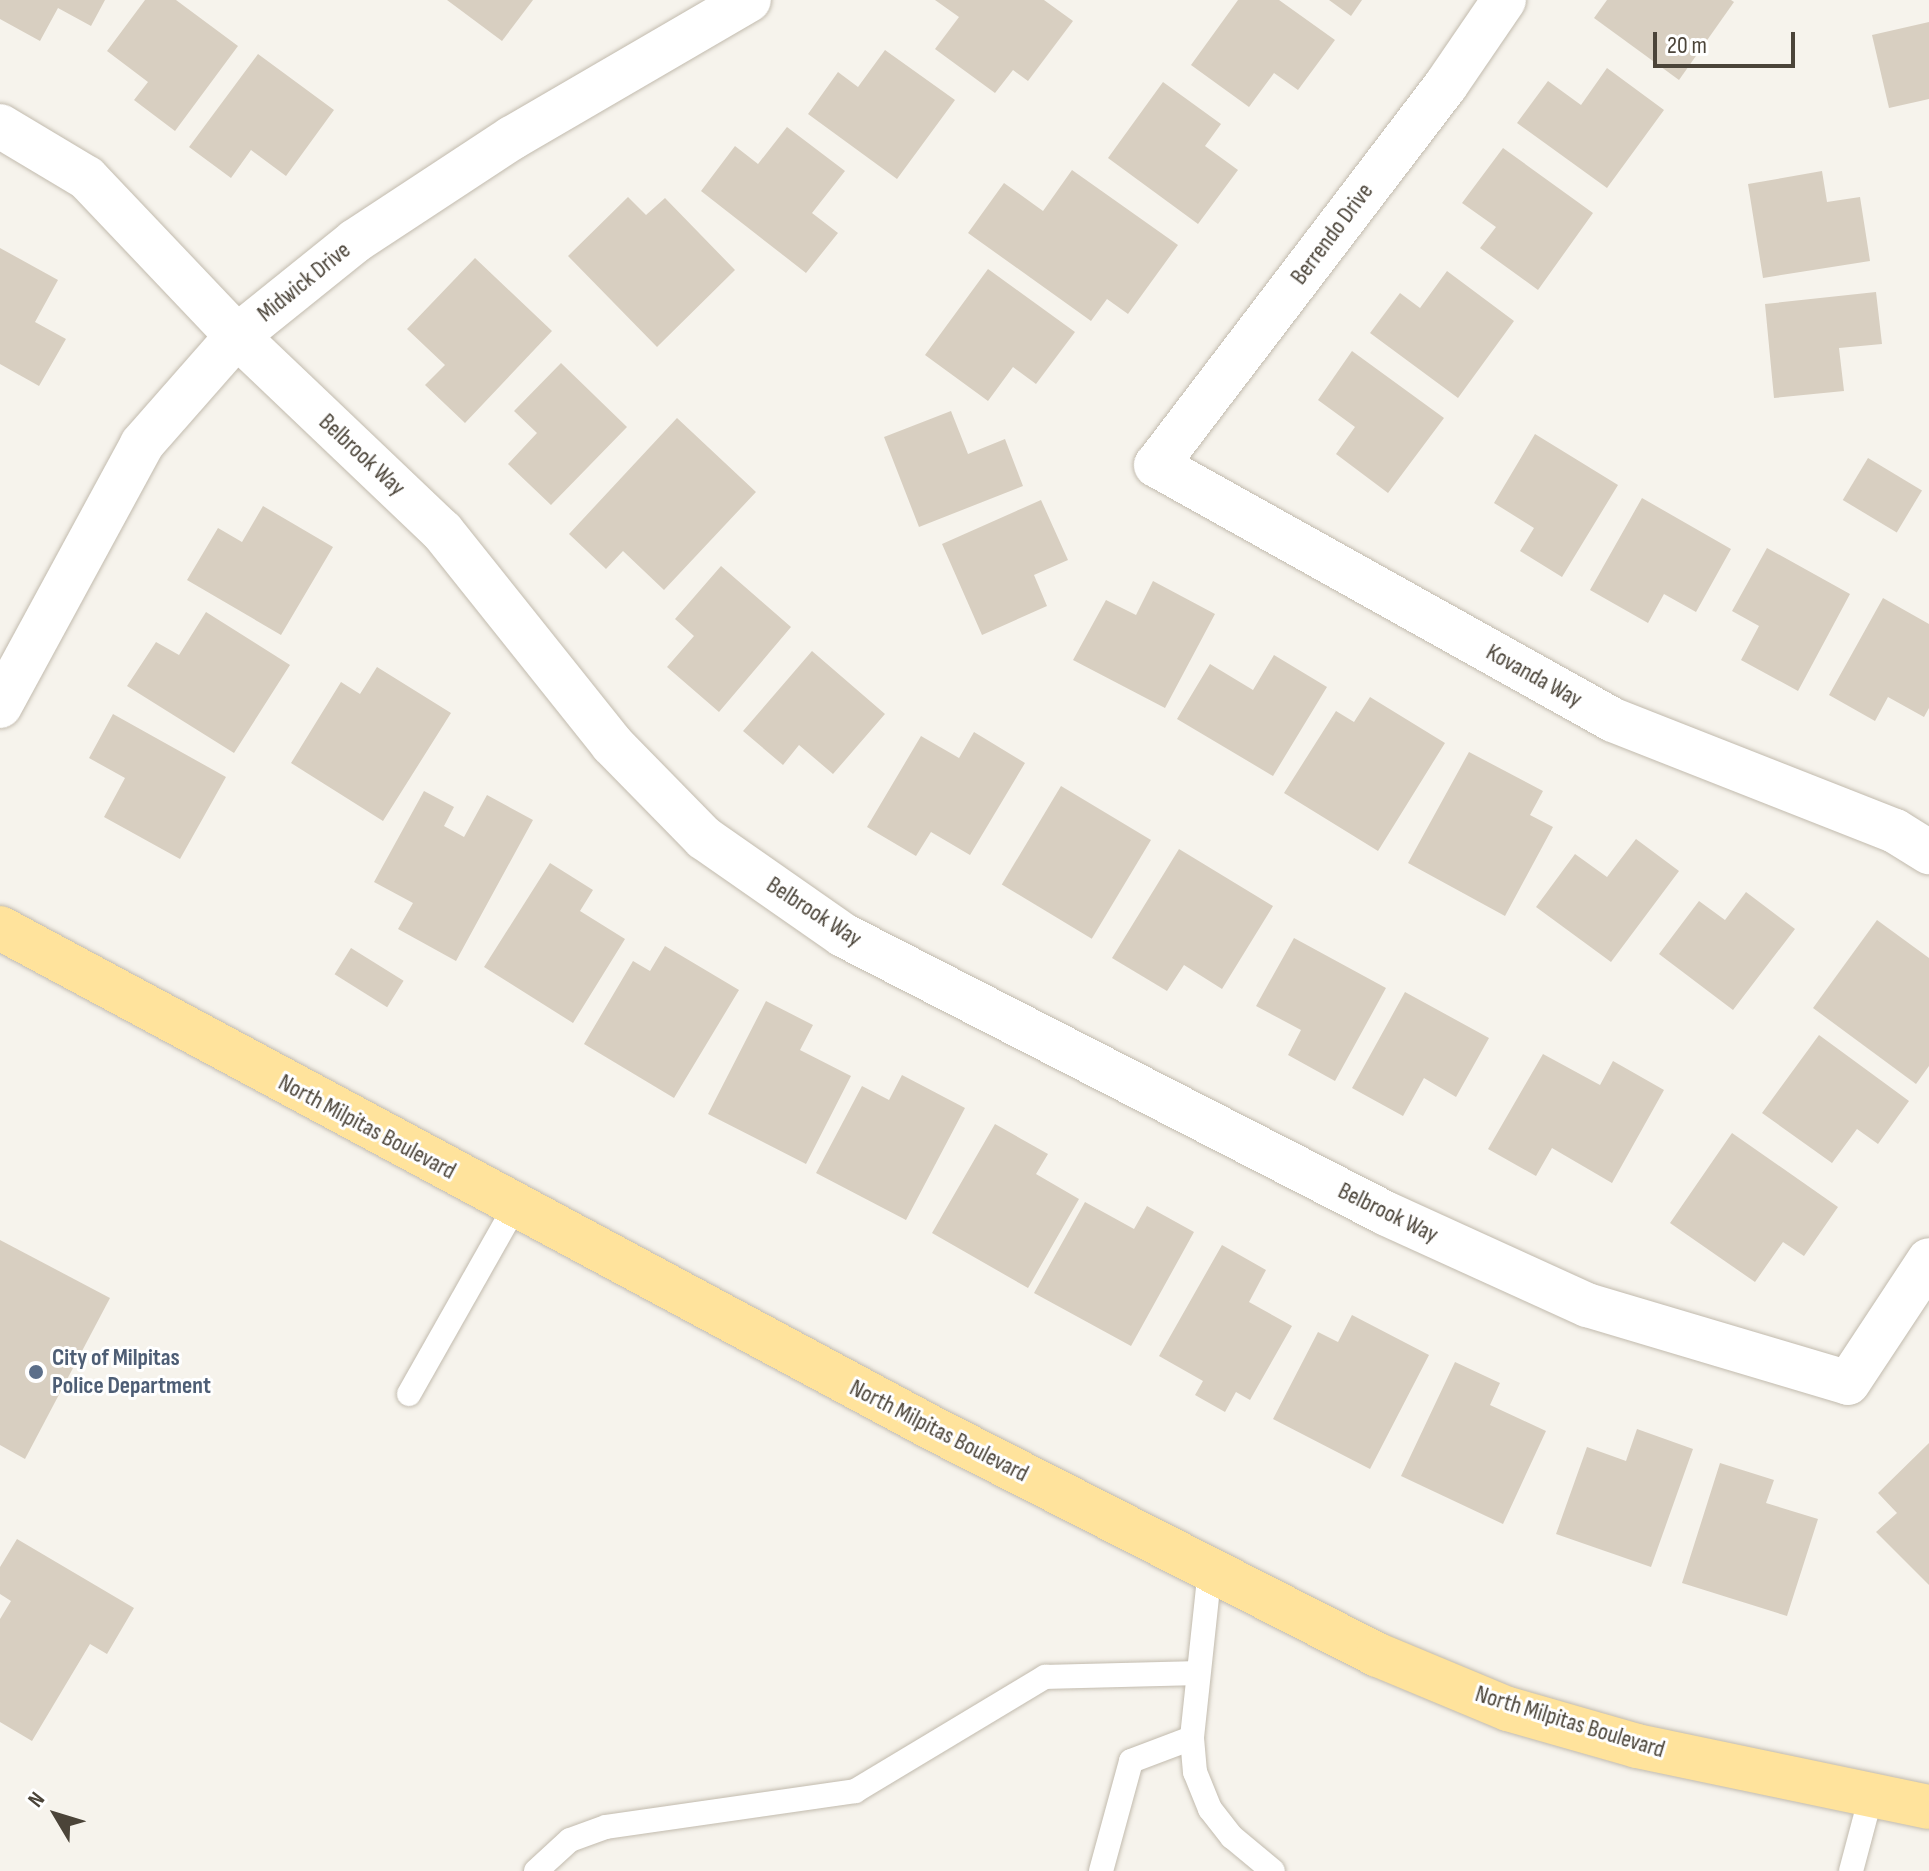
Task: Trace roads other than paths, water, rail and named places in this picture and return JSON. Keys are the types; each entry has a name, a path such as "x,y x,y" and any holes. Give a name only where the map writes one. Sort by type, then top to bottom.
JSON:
{"main road":[{"name":"North Milpitas Boulevard","path":"0,928 515,1207 1378,1655 1508,1709 1637,1746 1929,1807"}],"street":[{"name":"Berrendo Drive","path":"1156,465 1446,85 1504,0"},
{"name":"Midwick Drive","path":"0,706 142,444 237,336 355,241 512,138 744,2"},
{"name":"Belbrook Way","path":"0,126 87,178 237,336 442,531 612,744 704,838 843,935 1387,1214 1573,1299 1848,1383 1929,1260"},
{"name":"Kovanda Way","path":"1156,465 1613,720 1895,831 1929,852"}],"lane":[{"path":"409,1394 515,1207"},
{"path":"1210,1569 1192,1738 1195,1772 1210,1809 1232,1837 1273,1871"},
{"path":"536,1871 570,1840 606,1827 855,1791 1045,1677 1198,1673"},
{"path":"1101,1871 1131,1761 1192,1738"},
{"path":"1851,1871 1871,1796"}],"place":[{"name":"City of Milpitas Police Department","path":"36,1372"}]}
